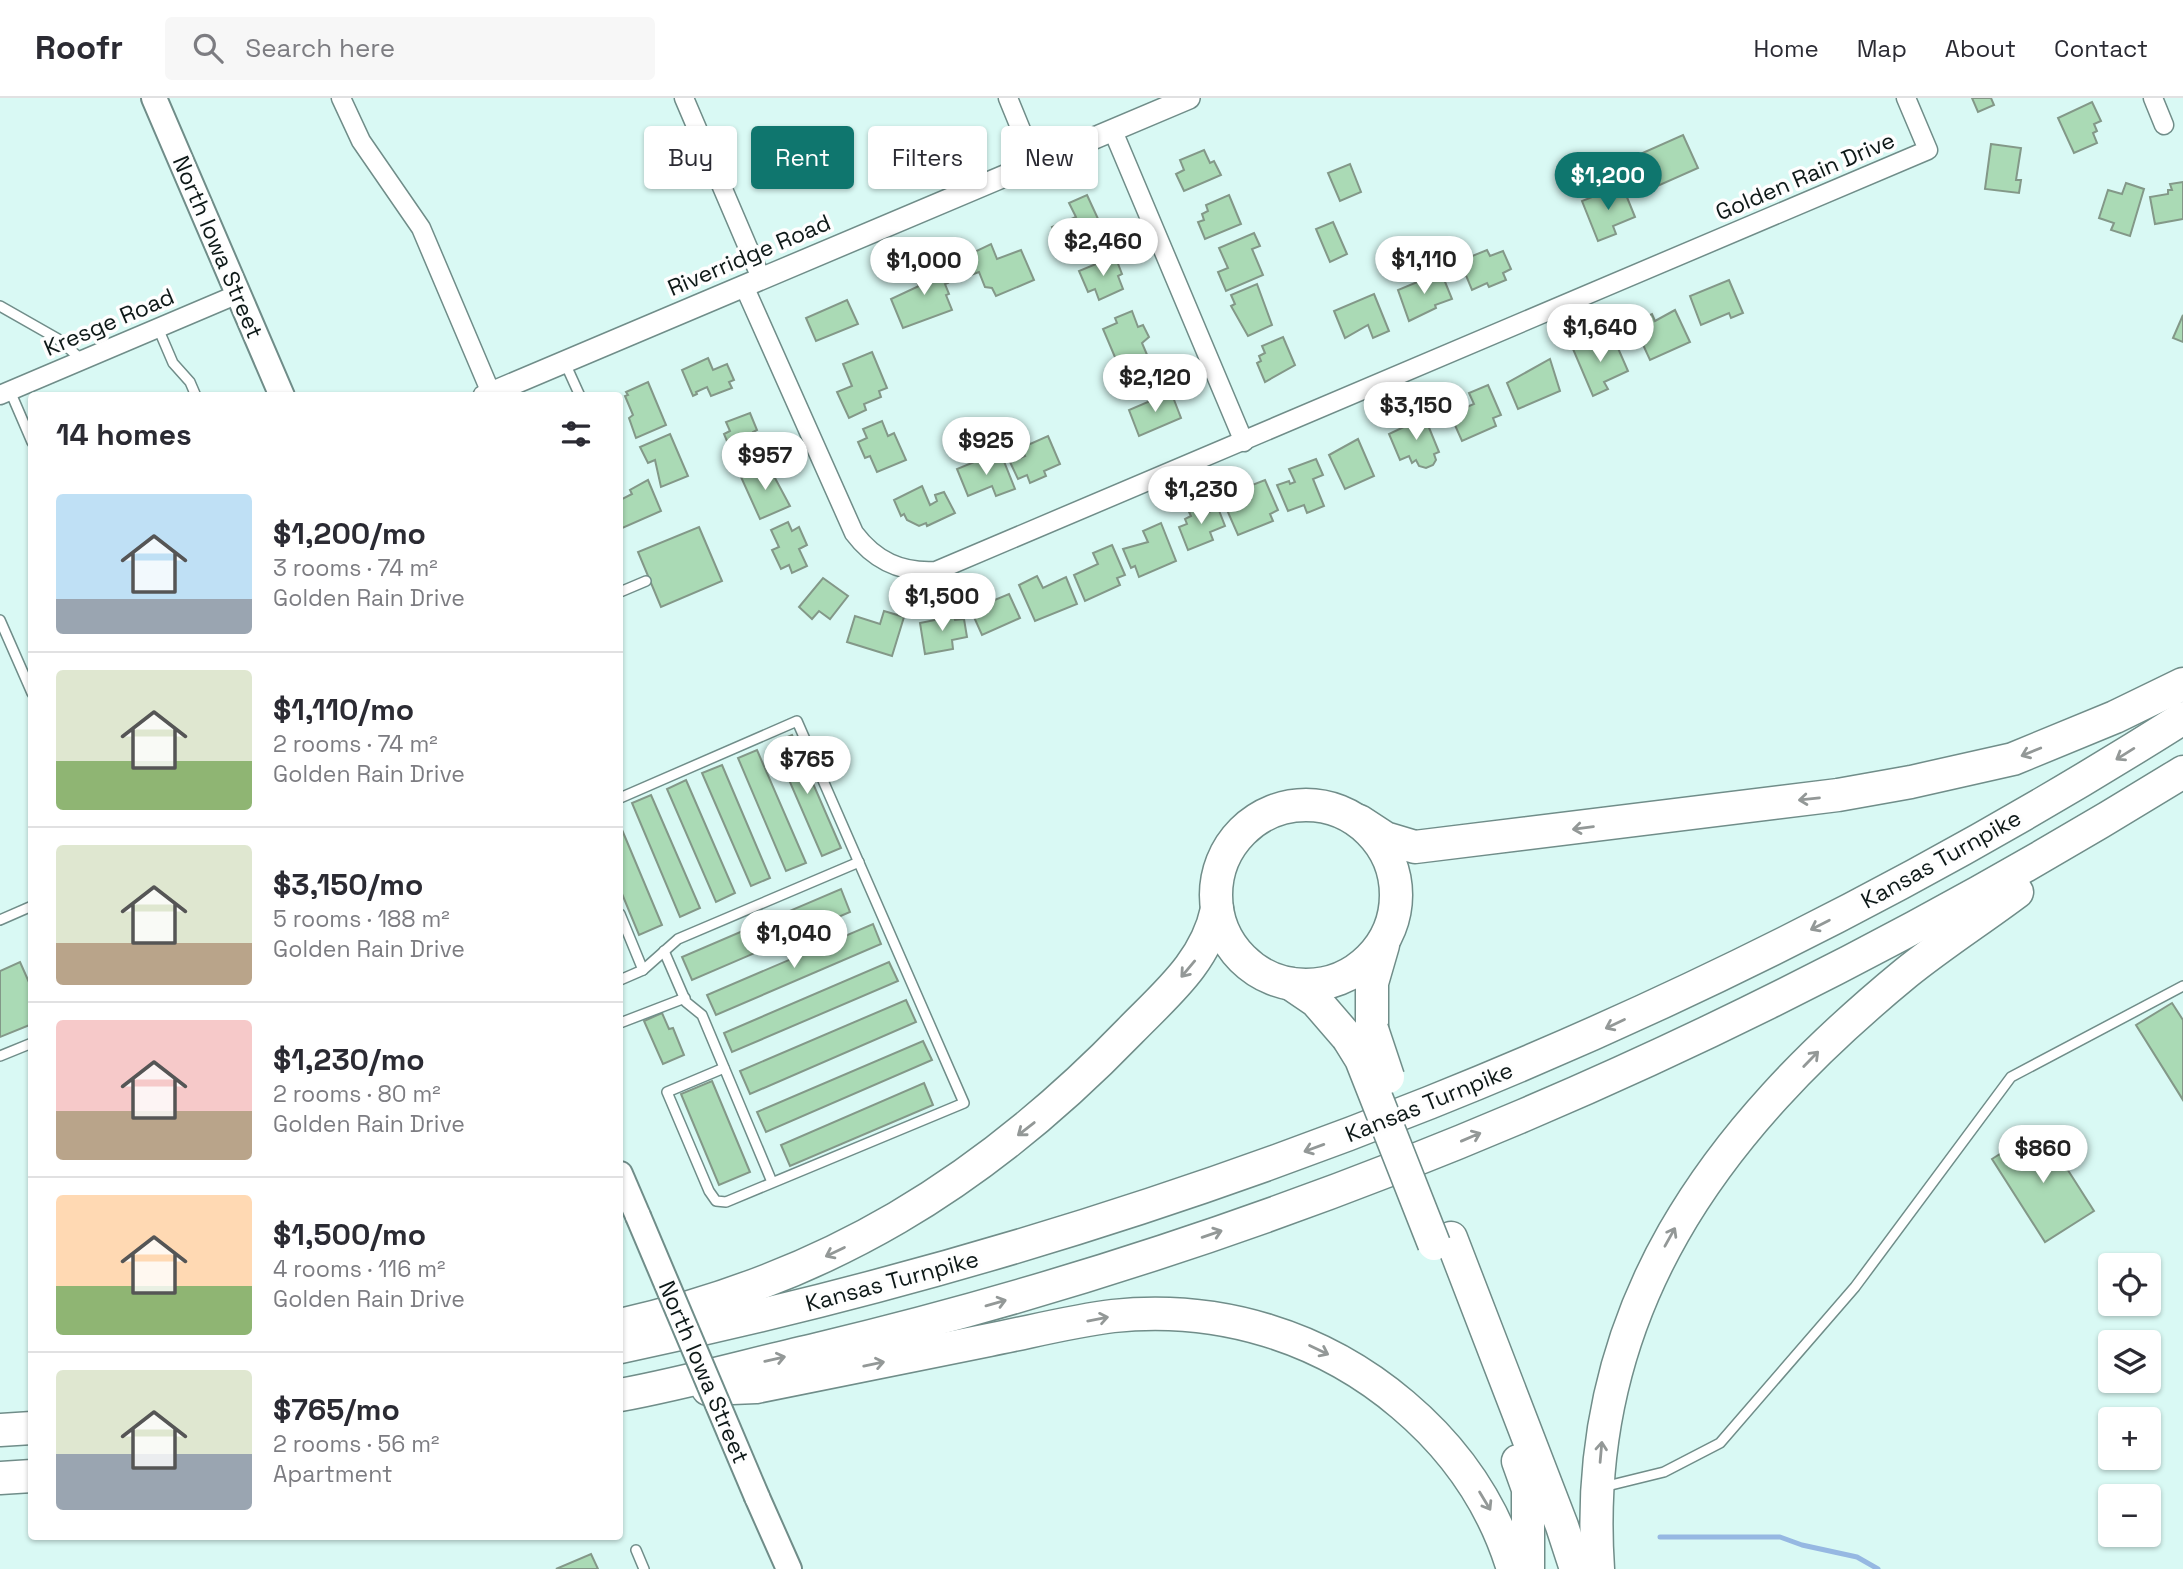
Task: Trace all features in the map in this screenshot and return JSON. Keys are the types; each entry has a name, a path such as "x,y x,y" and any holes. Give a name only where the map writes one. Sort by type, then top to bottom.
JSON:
{"highway":[{"path":"1360,1034 1291,984 1264,975 1241,958 1225,936 1217,909 1216,882 1224,857 1238,835 1259,818 1283,808 1309,804 1335,809 1385,838 1415,847 1839,795 2013,759 2115,717 2183,684"},
{"name":"Kansas Turnpike","path":"623,1346 792,1308 935,1271 1077,1229 1253,1170 1452,1095 1668,1000 1869,900 2001,827 2183,718"},
{"name":"Kansas Turnpike","path":"628,1393 904,1328 1001,1301 1235,1226 1410,1162 1605,1080 1804,986 1978,894 2183,772"},
{"path":"1598,1569 1598,1489 1606,1415 1632,1318 1677,1225 1717,1166 1789,1081 1908,971 2144,796"},
{"path":"1359,821 1381,844 1395,874 1396,906 1375,965 1360,1034 1361,1059 1442,1241 1562,1526 1576,1569"},
{"path":"623,1324 719,1299 808,1265 864,1237 954,1184 1072,1090 1156,1004 1204,949 1212,932 1217,909"},
{"path":"1291,984 1319,984 1346,976 1369,960 1386,937"},
{"path":"1442,1241 1528,1489 1528,1569"},
{"path":"628,1393 755,1387 1112,1317 1175,1315 1227,1320 1276,1333 1328,1354 1385,1390 1419,1418 1472,1479 1496,1522 1513,1569"},
{"path":"0,1430 28,1428"},
{"path":"0,1478 28,1476"}],"main road":[{"name":"North Iowa Street","path":"154,98 280,392"},
{"name":"North Iowa Street","path":"623,1181 789,1569"}],"street":[{"path":"341,98 360,141 421,228 487,392"},
{"path":"684,98 753,282"},
{"path":"1008,98 1020,126"},
{"name":"Riverridge Road","path":"1098,137 1189,98"},
{"name":"Golden Rain Drive","path":"753,282 850,526 866,548 887,562 907,570 946,569 1928,150 1906,98"},
{"path":"2153,98 2164,125"},
{"path":"1113,131 1244,442"},
{"name":"Riverridge Road","path":"493,392 1001,177"},
{"name":"Kresge Road","path":"5,393 238,293"}],"lane":[{"path":"0,306 58,339 82,360"},
{"path":"158,328 173,363 190,382 194,392"},
{"path":"565,362 578,392"},
{"path":"5,393 28,436"},
{"path":"623,591 646,581"},
{"path":"0,620 28,684"},
{"path":"623,796 797,722 964,1103 726,1202 716,1201 709,1191 667,1092 724,1068"},
{"path":"623,978 643,970 678,939 859,862"},
{"path":"0,920 28,908"},
{"path":"623,921 643,970"},
{"path":"664,951 685,998 702,1015 772,1182"},
{"path":"1598,1489 1664,1472 1720,1443 1855,1287 2011,1077 2183,985"},
{"path":"623,1022 685,998"},
{"path":"0,1056 28,1045"},
{"path":"636,1550 644,1569"}],"building":[{"path":"1972,98 1991,98 1994,105 1978,112"},
{"path":"2092,102 2101,121 2094,124 2097,131 2093,133 2097,143 2074,153 2058,118"},
{"path":"1683,135 1698,168 1653,188 1638,155"},
{"path":"1991,144 2021,148 2016,180 2021,180 2019,193 1985,189"},
{"path":"1204,150 1210,163 1214,161 1221,175 1184,191 1176,174 1184,170 1180,160"},
{"path":"1350,164 1361,192 1340,201 1328,173"},
{"path":"2183,182 2183,219 2155,224 2150,197 2168,194 2168,190 2172,190 2170,184"},
{"path":"2126,183 2144,189 2130,236 2111,230 2114,223 2099,218 2108,190 2122,194"},
{"path":"1622,185 1635,217 1613,226 1616,234 1598,241 1582,201"},
{"path":"1087,195 1105,234 1063,253 1052,227 1076,217 1069,203"},
{"path":"1229,195 1241,224 1205,239 1198,222 1204,220 1202,214 1208,211 1206,205"},
{"path":"1333,222 1347,254 1330,262 1316,229"},
{"path":"1254,233 1260,246 1252,249 1263,275 1226,291 1218,272 1228,268 1219,248"},
{"path":"991,244 997,259 1021,250 1034,280 996,296 992,288 985,287 979,272 971,275 964,257"},
{"path":"1487,250 1490,256 1503,251 1511,269 1503,273 1506,280 1489,287 1487,283 1472,290 1460,261"},
{"path":"1115,256 1122,274 1118,276 1123,289 1099,300 1095,289 1088,292 1079,271"},
{"path":"939,261 948,283 945,284 949,294 946,295 952,310 903,328 891,299 919,286 913,272"},
{"path":"1441,272 1452,299 1435,305 1436,308 1409,321 1398,290"},
{"path":"1729,280 1743,313 1731,318 1729,313 1701,325 1690,296"},
{"path":"1257,284 1272,325 1248,336 1231,306 1235,304 1231,295"},
{"path":"1374,294 1389,331 1373,338 1368,325 1345,338 1334,311"},
{"path":"847,300 858,324 816,341 806,318"},
{"path":"1675,310 1690,342 1650,360 1633,323 1652,314 1655,321"},
{"path":"1132,311 1138,327 1143,325 1149,337 1142,343 1148,357 1120,369 1103,329 1117,323 1115,318"},
{"path":"2183,315 2183,342 2173,338"},
{"path":"1283,337 1295,365 1265,382 1257,363 1261,361 1259,356 1265,353 1262,346"},
{"path":"1614,339 1628,371 1604,382 1608,389 1593,396 1573,349 1590,342 1593,349"},
{"path":"872,352 887,388 879,391 881,397 864,404 866,410 849,418 837,392 852,386 843,364"},
{"path":"708,358 713,370 727,364 734,380 729,382 732,388 711,396 707,387 693,396 682,370"},
{"path":"1550,359 1560,391 1518,409 1507,383"},
{"path":"648,382 666,425 636,438 629,418 633,415 625,396 628,395 626,392"},
{"path":"1488,385 1501,415 1493,418 1496,426 1462,441 1450,414 1474,404 1469,393"},
{"path":"1171,392 1181,418 1139,436 1129,410"},
{"path":"750,413 757,430 753,432 758,452 742,459 738,451 732,453 724,434 730,431 726,422"},
{"path":"1423,413 1439,452 1434,454 1436,460 1433,465 1426,468 1419,466 1416,460 1412,463 1409,456 1400,460 1389,434 1406,426 1404,421"},
{"path":"882,421 888,436 894,433 906,460 877,472 870,456 865,458 858,442 867,438 863,429"},
{"path":"670,434 688,476 661,487 655,460 648,463 640,447"},
{"path":"1048,436 1060,464 1044,471 1046,476 1030,483 1027,475 1018,479 1010,462 1025,456 1021,448"},
{"path":"1358,439 1374,476 1345,489 1329,455"},
{"path":"991,455 994,462 1003,459 1015,489 996,496 992,486 968,496 957,469"},
{"path":"1316,459 1323,475 1313,479 1324,506 1307,513 1304,505 1288,511 1277,485 1295,482 1289,469"},
{"path":"768,465 790,506 760,519 741,477"},
{"path":"648,480 661,511 623,528 623,498 632,494 630,490"},
{"path":"1265,480 1278,510 1270,514 1273,521 1238,535 1227,510 1251,499 1247,487"},
{"path":"922,486 930,505 937,501 935,495 944,492 955,513 927,526 926,523 919,526 907,520 904,514 901,516 894,500"},
{"path":"1206,504 1209,512 1218,508 1225,526 1210,532 1213,540 1188,550 1179,527 1187,524 1185,519 1191,516 1189,512"},
{"path":"788,522 792,531 799,527 807,545 799,549 807,566 792,573 789,565 781,569 772,550 779,547 771,530"},
{"path":"1161,523 1176,561 1139,577 1135,566 1131,568 1123,549 1148,542 1143,531"},
{"path":"699,527 722,581 661,607 638,552"},
{"path":"1112,545 1125,575 1117,578 1120,585 1085,601 1074,575 1098,564 1093,553"},
{"path":"1037,576 1043,588 1066,577 1077,604 1035,621 1019,585"},
{"path":"823,578 848,596 830,619 819,611 812,619 799,607"},
{"path":"1009,594 1020,618 982,635 969,606 988,597 990,602"},
{"path":"884,611 904,617 892,656 847,642 855,616 880,624"},
{"path":"953,612 955,620 964,619 967,637 952,640 953,649 925,654 920,623"},
{"path":"792,735 841,848 822,856 773,743"},
{"path":"757,750 806,863 786,871 738,758"},
{"path":"722,765 770,878 751,886 702,773"},
{"path":"686,780 735,893 716,902 667,789"},
{"path":"651,795 700,908 680,917 632,803"},
{"path":"623,832 662,925 639,935 623,896"},
{"path":"841,889 850,912 692,980 682,957"},
{"path":"873,924 881,944 716,1015 707,995"},
{"path":"20,962 28,980 28,1026 0,1037 0,971"},
{"path":"889,962 898,981 732,1052 724,1033"},
{"path":"906,1000 916,1022 750,1094 740,1071"},
{"path":"2172,1003 2183,1020 2183,1100 2136,1025"},
{"path":"662,1013 669,1029 673,1028 684,1055 663,1064 644,1021"},
{"path":"923,1041 932,1060 766,1132 757,1112"},
{"path":"712,1081 750,1172 719,1185 681,1094"},
{"path":"924,1083 933,1105 790,1166 781,1145"},
{"path":"2041,1128 2094,1211 2045,1242 1992,1159"},
{"path":"591,1554 598,1569 556,1569"}],"waterway":[{"path":"1660,1537 1780,1537 1802,1545 1857,1557 1878,1569"}]}
